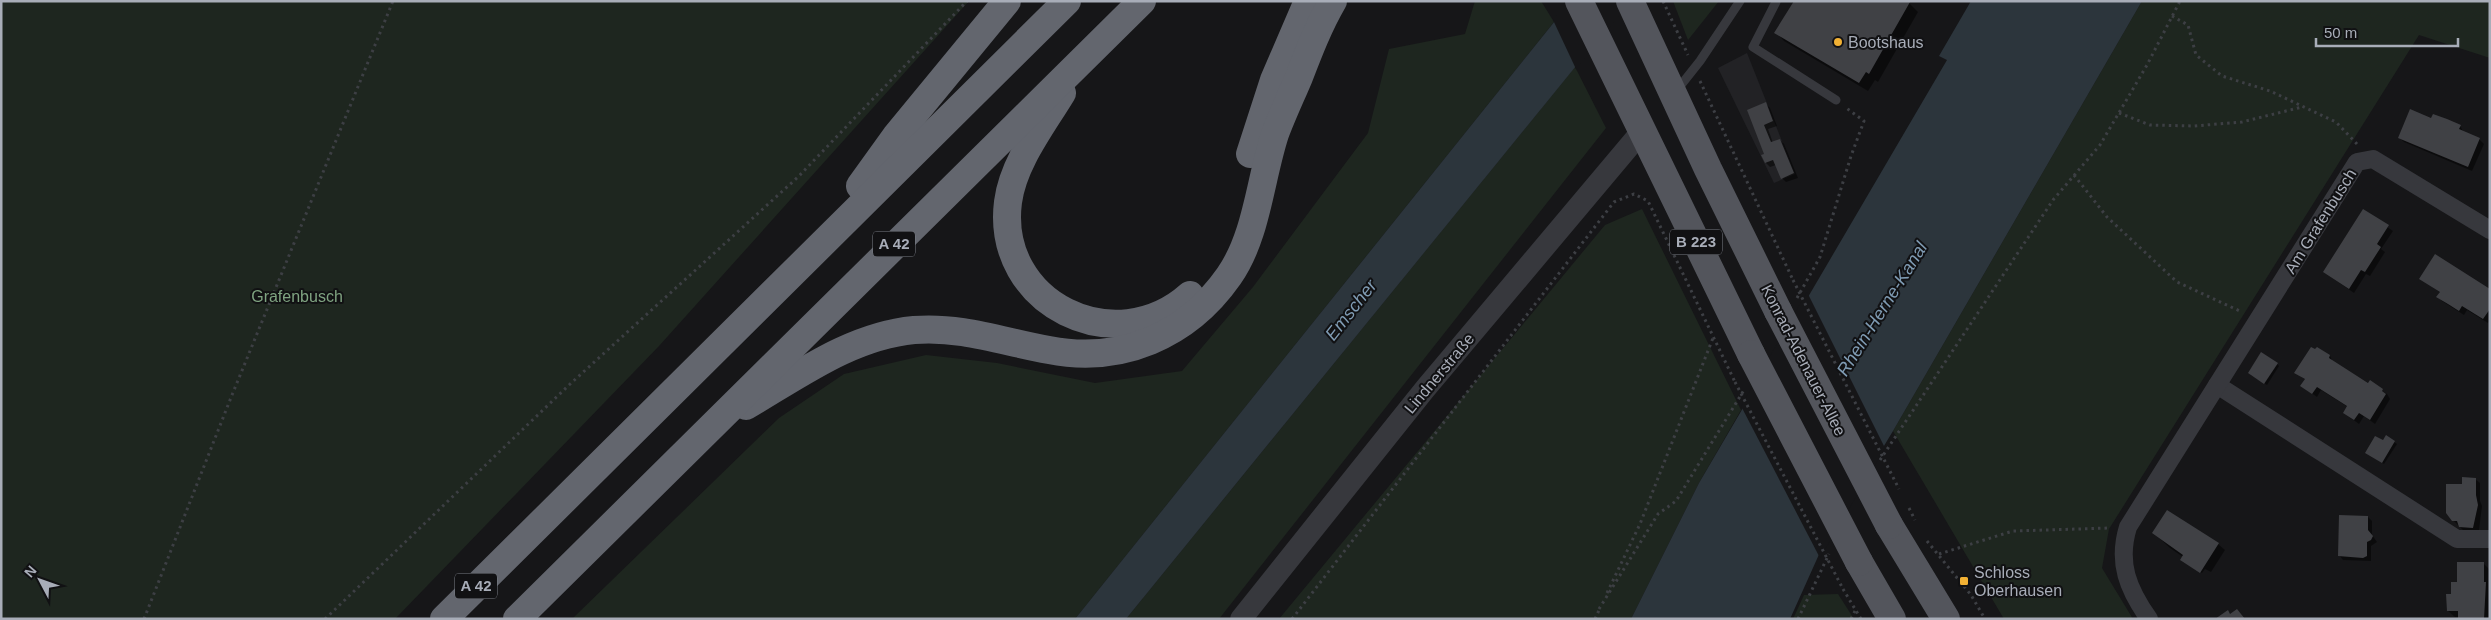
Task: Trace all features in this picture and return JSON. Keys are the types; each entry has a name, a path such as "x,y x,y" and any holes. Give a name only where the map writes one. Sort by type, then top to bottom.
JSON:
{"highway":[{"path":"816,247 896,136 1007,1"},
{"name":"A 42","path":"444,619 816,247 1067,1"},
{"name":"A 42","path":"517,619 1142,1"},
{"path":"1079,64 1017,169 1008,202 1009,235 1013,252 1024,275 1040,294 1053,305 1068,314 1092,322 1117,325 1134,324 1166,313 1181,304 1205,280 1222,249 1235,217 1271,89 1308,1"},
{"path":"712,426 837,352 888,334 914,330 968,332 1048,350 1095,354 1141,346 1183,324 1217,292 1242,252 1275,133 1333,1"}],"main road":[{"name":"B 223","path":"1579,1 1626,101 1751,354 1859,562 1892,619"},
{"name":"Konrad-Adenauer-Allee","path":"1630,1 1778,311 1898,515 1946,619"},
{"path":"1642,131 1673,94"}],"street":[{"name":"Lindnerstraße","path":"1241,619 1425,388 1642,131"},
{"name":"Am Grafenbusch","path":"2149,619 2128,585 2124,572 2123,552 2128,527 2357,162 2373,158 2490,230"},
{"path":"2217,385 2457,538 2490,539"}],"lane":[{"path":"1673,94 1694,68 1740,1"},
{"path":"1775,1 1753,47 1836,100"}],"path":[{"path":"144,619 235,386 393,1"},
{"path":"325,619 569,385 798,177 967,1"},
{"path":"1663,1 1682,41"},
{"path":"1889,444 1944,367 2053,200 2100,145 2180,1"},
{"path":"2172,16 2188,25 2196,55 2222,76 2270,91 2336,122 2357,141 2357,162"},
{"path":"1694,68 1794,280 1903,497"},
{"path":"2119,113 2150,125 2194,126 2242,122 2303,107"},
{"path":"2074,175 2107,217 2177,282 2258,320"},
{"path":"1292,619 1614,202 1634,194 1648,201 1735,382 1843,589 1861,619"},
{"path":"1595,619 1640,524 1713,338"},
{"path":"1898,515 1919,526"},
{"path":"1939,554 2013,531 2128,527"},
{"path":"1923,534 1971,595 1985,619"},
{"path":"1798,619 1820,570"},
{"path":"1851,619 1856,610"}],"shaded area":[{"path":"1747,53 1795,174 1774,183 1718,68"}],"green space":[{"name":"Grafenbusch","path":"1,1 969,1 659,346 395,619 1,619"},
{"path":"1475,1 1541,1 1554,22 1075,619 572,619 779,418 844,374 926,355 997,363 1095,383 1182,371 1253,287 1368,133 1389,49 1465,34"},
{"path":"1673,1 1719,1 1688,40"},
{"path":"2142,1 2490,1 2490,58 2419,35 2109,529 2102,568 2133,619 2004,619 1893,431"},
{"path":"1575,67 1606,128 1219,619 1126,619"},
{"path":"1642,209 1741,410 1699,483 1631,619 1279,619 1605,225"},
{"path":"1838,594 1854,619 1793,619 1804,595"}],"water":[{"name":"Emscher","path":"1571,1 1629,1 1126,619 1075,619"},
{"name":"Rhein-Herne-Kanal","path":"1971,1 2142,1 1893,431 1821,550 1790,619 1631,619 1699,483 1947,60 1939,56"}],"pier":[{"path":"1568,1 1631,1 1576,69 1553,20"},
{"path":"1807,292 1885,448 1820,558 1741,406"}],"building":[{"name":"Bootshaus","path":"1794,1 1910,2 1869,74 1866,72 1859,83 1774,33"},
{"path":"1766,102 1773,121 1764,125 1771,142 1780,139 1794,173 1781,179 1773,160 1765,163 1761,155 1764,154 1747,110"},
{"path":"2410,109 2431,118 2433,114 2447,119 2461,125 2459,129 2480,138 2468,167 2398,138"},
{"path":"2363,209 2389,225 2377,244 2381,247 2365,272 2361,270 2349,289 2323,272"},
{"path":"2435,254 2490,289 2490,309 2483,319 2462,306 2459,311 2436,297 2440,292 2419,279"},
{"path":"2311,347 2315,349 2317,347 2330,355 2329,358 2368,383 2370,380 2383,389 2382,391 2386,394 2370,420 2359,413 2354,420 2343,413 2347,406 2317,387 2312,394 2300,386 2305,379 2294,373"},
{"path":"2261,352 2278,363 2264,384 2248,373"},
{"path":"2386,435 2395,441 2382,463 2365,453 2375,436 2383,440"},
{"path":"2462,477 2476,478 2478,505 2473,528 2459,527 2457,521 2452,521 2446,513 2446,484 2462,484"},
{"path":"2167,510 2219,543 2200,573 2180,560 2183,555 2152,533"},
{"path":"2339,515 2368,516 2368,530 2373,536 2367,542 2367,556 2363,558 2338,556"},
{"path":"2457,562 2484,562 2484,582 2486,582 2484,619 2458,619 2458,611 2447,611 2446,594 2451,594 2451,582 2457,582"},
{"path":"2237,609 2245,619 2215,619 2228,610 2230,614"}],"place":[{"name":"Bootshaus","path":"1838,42"},
{"name":"Schloss Oberhausen","path":"1964,581"}]}
